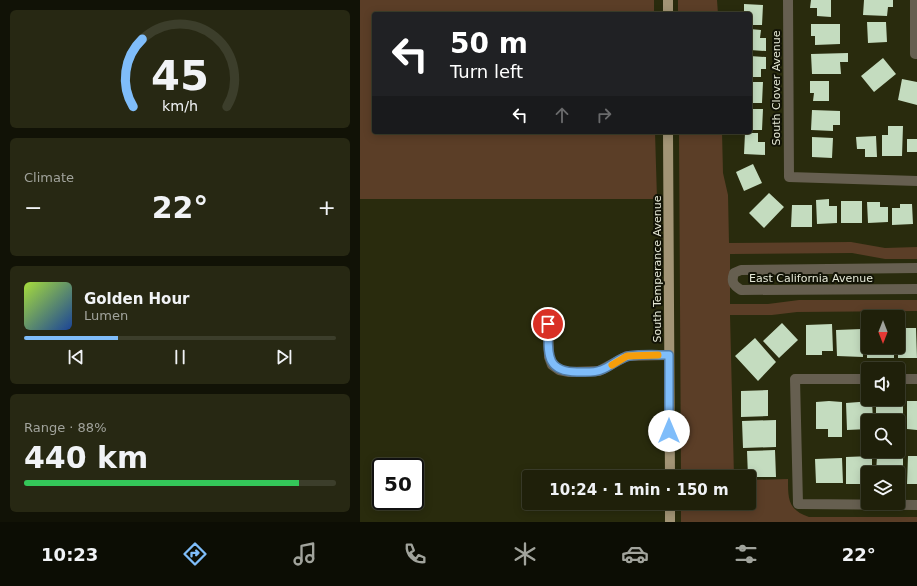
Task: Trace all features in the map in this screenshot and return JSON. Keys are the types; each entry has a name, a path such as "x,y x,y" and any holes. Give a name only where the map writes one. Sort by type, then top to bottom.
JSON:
{"main road":[{"path":"668,0 668,12"},
{"name":"South Temperance Avenue","path":"668,134 670,470"},
{"path":"670,510 670,522"}],"street":[{"name":"South Clover Avenue","path":"788,0 789,177 917,181"},
{"path":"915,0 916,54"},
{"name":"East California Avenue","path":"917,268 741,270 734,273 732,280 735,286 741,290 917,289"},
{"path":"548,324 549,357 552,364 559,370 568,372 599,371 627,356 669,355"},
{"path":"861,379 795,379 798,504 917,505"},
{"path":"905,379 917,379"}],"shaded area":[{"path":"360,0 654,0 654,12 372,12 372,134 655,134 657,199 360,199"},
{"path":"678,0 717,0 718,12 678,12"},
{"path":"679,134 722,134 723,173 728,195 729,243 851,242 885,248 917,247 917,259 885,259 852,253 730,254 730,304 768,304 799,300 917,300 917,311 861,310 861,311 797,312 772,315 730,315 734,470 681,470"},
{"path":"788,479 789,498 793,507 797,511 809,517 917,517 917,522 681,522 681,510 756,510 756,480"}],"building":[{"path":"811,0 831,0 831,17 817,16 817,8 810,8"},
{"path":"864,0 893,0 893,7 888,7 887,16 863,15"},
{"path":"744,4 763,5 762,25 752,25 752,12 744,12"},
{"path":"867,22 886,22 887,42 868,43"},
{"path":"811,24 840,24 840,44 815,45 815,36 811,36"},
{"path":"752,29 761,30 760,38 766,38 766,51 752,50"},
{"path":"848,53 848,62 840,62 841,74 812,74 811,54"},
{"path":"752,56 766,57 766,69 761,69 761,77 752,77"},
{"path":"883,58 896,74 874,92 861,76"},
{"path":"902,79 917,82 917,105 898,100"},
{"path":"810,81 829,81 829,101 813,101 814,93 810,93"},
{"path":"752,82 763,82 762,103 752,103"},
{"path":"752,109 763,109 762,130 752,130"},
{"path":"812,110 840,111 840,125 833,125 833,131 811,130"},
{"path":"888,126 903,126 902,156 882,156 882,135 888,135"},
{"path":"758,133 758,142 765,142 765,155 744,154 745,134"},
{"path":"876,136 877,157 865,157 865,149 857,149 856,137"},
{"path":"812,137 833,138 832,158 812,157"},
{"path":"907,139 917,139 917,152 907,152"},
{"path":"753,164 762,183 744,191 736,172"},
{"path":"769,193 784,207 764,228 749,213"},
{"path":"829,199 829,206 837,206 837,223 817,224 816,200"},
{"path":"841,201 862,201 862,223 841,223"},
{"path":"867,202 880,202 880,207 888,207 888,222 868,223"},
{"path":"900,204 912,204 913,224 892,225 892,208 900,208"},
{"path":"792,205 812,205 812,227 791,227"},
{"path":"782,323 798,340 779,358 763,341"},
{"path":"832,324 833,351 822,351 822,355 806,355 806,325"},
{"path":"905,328 916,328 917,358 898,358 898,354 905,354"},
{"path":"861,329 861,354 863,354 863,357 837,356 836,330"},
{"path":"755,338 776,362 758,381 735,356"},
{"path":"867,354 894,354 894,358 867,358"},
{"path":"768,390 768,416 741,417 741,391"},
{"path":"907,401 917,401 917,430 907,429"},
{"path":"816,402 842,402 842,437 828,437 828,429 816,429"},
{"path":"861,402 861,406 872,406 873,414 861,414 861,429 847,430 846,403"},
{"path":"876,406 903,406 903,414 876,414"},
{"path":"776,420 776,447 743,448 742,421"},
{"path":"775,450 776,477 756,477 756,470 748,470 747,451"},
{"path":"908,456 917,456 917,484 907,484"},
{"path":"846,457 872,458 872,466 861,466 861,484 846,484"},
{"path":"842,458 843,483 816,483 815,459"},
{"path":"877,458 903,458 903,466 876,466"}],"slow traffic":[{"path":"612,365 627,356 658,355"}],"route":[{"path":"548,324 549,357 552,364 559,370 568,372 599,371 627,356 669,355 669,431"}]}
